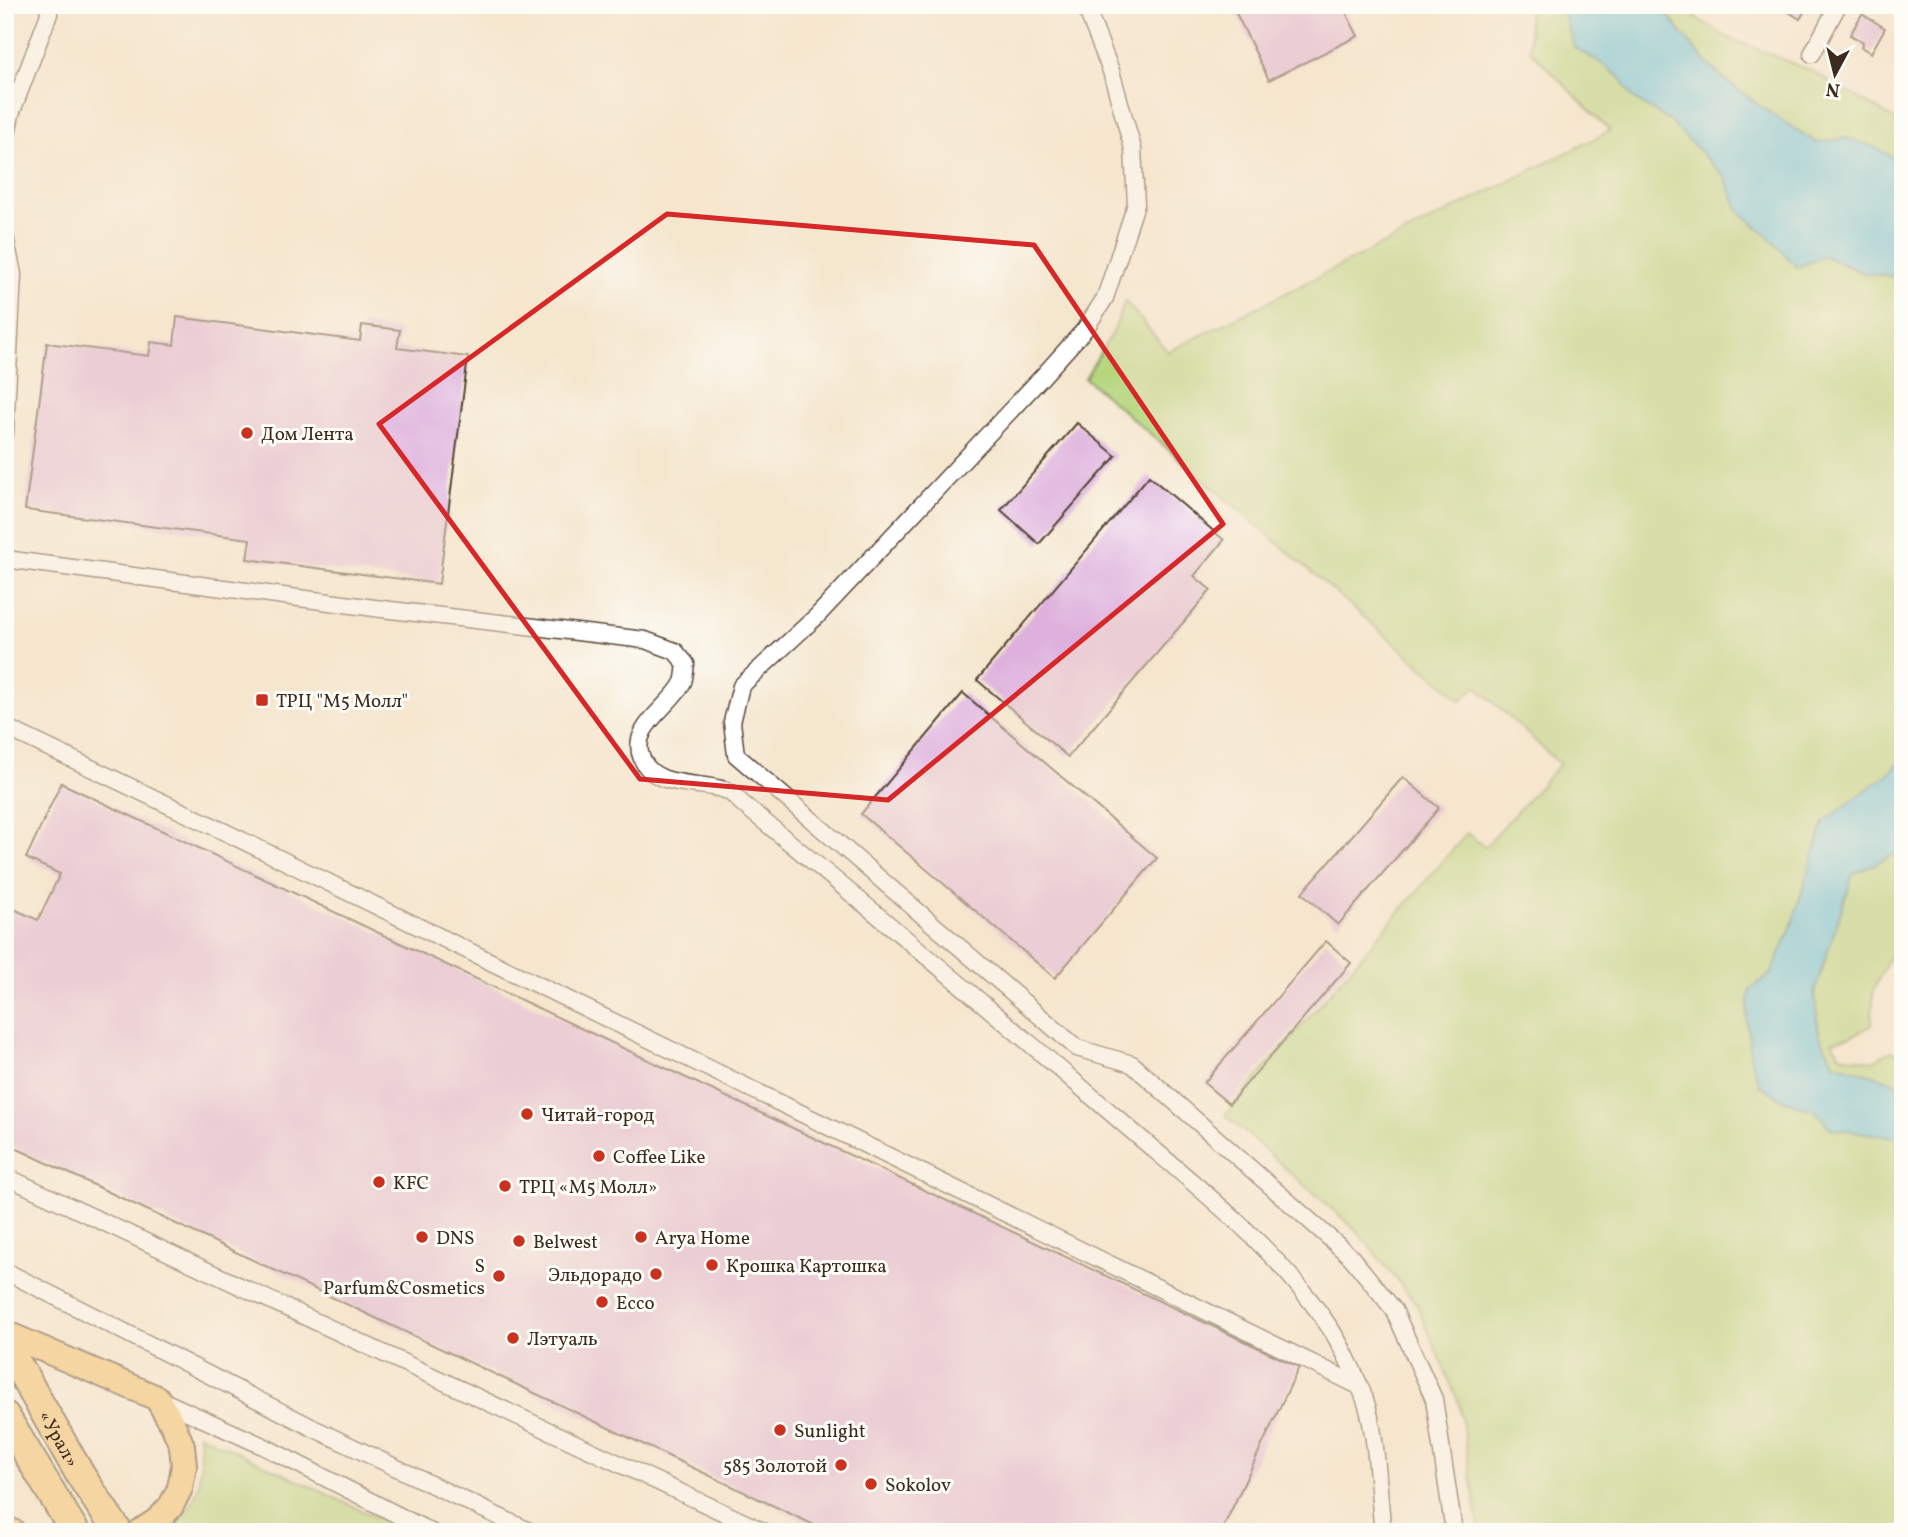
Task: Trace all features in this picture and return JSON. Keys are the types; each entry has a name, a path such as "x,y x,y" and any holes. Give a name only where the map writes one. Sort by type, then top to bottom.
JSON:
{"highway":[{"name":"«Урал»","path":"5,1343 81,1476 118,1532"},
{"name":"«Урал»","path":"5,1416 75,1532"}],"main road":[{"path":"5,1333 157,1398 182,1446 184,1466 180,1488 171,1506 158,1520 140,1532"},
{"path":"5,1529 13,1532"}],"street":[{"path":"5,145 11,114 48,14 48,5"},
{"path":"1085,5 1111,71 1133,149 1136,204 1105,298 1085,329 1032,387 817,616 741,686 732,722 736,755 1077,1048 1132,1065 1351,1257 1394,1310 1434,1399 1454,1532"},
{"path":"1812,54 1838,5"},
{"path":"5,236 13,274 5,434"},
{"path":"5,559 645,640 675,651 686,664 684,681 644,729 639,741 640,754 646,767 670,782 727,790 1216,1201 1269,1253 1333,1332 1359,1386 1368,1410 1375,1451 1383,1532"},
{"path":"5,727 1359,1386"},
{"path":"5,1176 765,1532"},
{"path":"5,1270 313,1428 531,1532"},
{"path":"157,1398 263,1446 431,1532"}],"highlighted area":[{"path":"667,214 1034,245 1223,524 888,800 640,779 379,424"}],"green space":[{"path":"1528,5 1556,5 1563,13 1575,48 1621,78 1633,98 1671,122 1725,177 1739,211 1768,236 1797,267 1824,256 1864,273 1903,278 1903,758 1893,770 1824,822 1789,934 1771,974 1750,989 1785,1101 1815,1110 1830,1128 1903,1138 1903,1532 1480,1532 1459,1403 1416,1303 1356,1230 1225,1115 1467,833 1485,847 1560,764 1476,686 1461,700 1085,378 1114,330 1125,301 1168,352 1610,131 1530,50"},
{"path":"1660,5 1675,5 1727,37 1812,71 1903,124 1903,163 1847,138 1817,143 1776,117 1712,68"},
{"path":"1903,850 1903,929 1873,991 1872,1025 1850,1037 1832,1041 1840,1055 1872,1061 1891,1051 1903,1056 1903,1087 1834,1063 1819,1034 1814,993 1853,874"},
{"path":"199,1434 407,1532 168,1532 194,1499 200,1463"}],"water":[{"path":"1556,5 1660,5 1712,68 1776,117 1817,143 1847,138 1874,147 1903,163 1903,278 1864,273 1824,256 1797,267 1768,236 1739,211 1725,177 1671,122 1633,98 1621,78 1575,48 1563,13"},
{"path":"1903,758 1903,850 1853,874 1814,993 1819,1034 1834,1063 1903,1087 1903,1138 1830,1128 1815,1110 1785,1101 1760,1085 1751,1060 1747,1018 1750,989 1771,974 1789,934 1824,822 1893,770"}],"building":[{"path":"1232,5 1342,5 1358,36 1269,80"},
{"path":"1786,5 1808,5 1800,19 1784,9"},
{"path":"1862,14 1885,28 1871,53 1861,47 1863,42 1850,35"},
{"name":"Дом Лента","path":"177,317 360,341 362,325 400,330 397,348 468,357 439,584 247,559 250,539 25,510 47,343 149,356 151,342 174,345"},
{"path":"1077,423 1116,456 1039,544 1001,510"},
{"path":"1149,476 1224,540 1194,576 1211,590 1068,757 977,680"},
{"path":"963,693 1157,858 1055,978 861,814"},
{"path":"1403,777 1439,808 1338,925 1302,893"},
{"name":"ТРЦ «М5 Молл»","path":"61,783 1299,1367 1221,1532 829,1532 5,1143 5,905 38,920 60,874 26,858"},
{"path":"1326,941 1351,963 1229,1104 1204,1083"}],"place":[{"name":"Дом Лента","path":"247,433"},
{"name":"ТРЦ \"М5 Молл\"","path":"262,700"},
{"name":"Читай-город","path":"527,1114"},
{"name":"Coffee Like","path":"599,1156"},
{"name":"KFC","path":"379,1182"},
{"name":"ТРЦ «М5 Молл»","path":"505,1186"},
{"name":"DNS","path":"422,1237"},
{"name":"Arya Home","path":"641,1237"},
{"name":"Belwest","path":"519,1241"},
{"name":"Крошка Картошка","path":"712,1265"},
{"name":"Эльдорадо","path":"656,1274"},
{"name":"S Parfum&Cosmetics","path":"499,1276"},
{"name":"Ecco","path":"602,1302"},
{"name":"Лэтуаль","path":"513,1338"},
{"name":"Sunlight","path":"780,1430"},
{"name":"585 Золотой","path":"841,1465"},
{"name":"Sokolov","path":"871,1484"}]}
